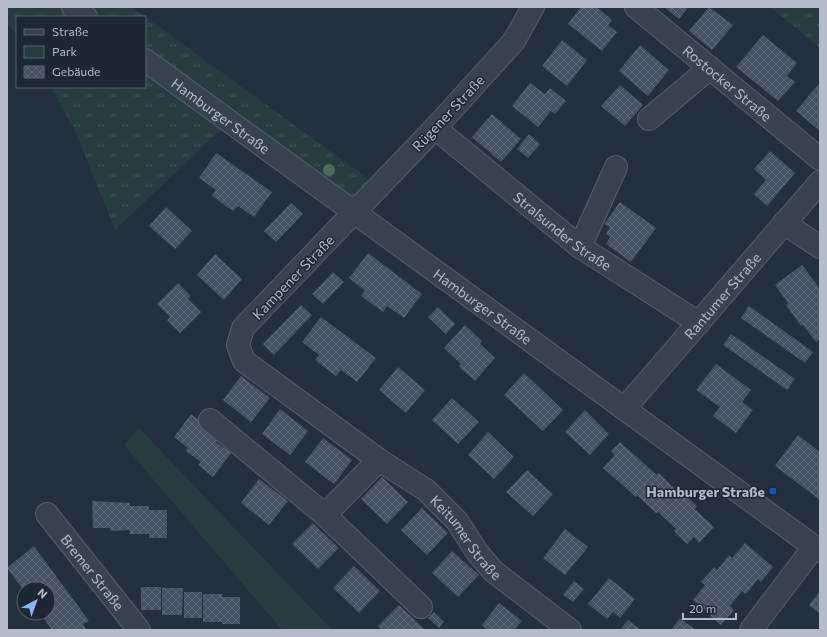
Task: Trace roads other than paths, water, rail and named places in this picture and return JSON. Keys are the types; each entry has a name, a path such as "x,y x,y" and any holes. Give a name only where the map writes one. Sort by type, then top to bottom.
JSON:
{"street":[{"path":"73,7 85,16"},
{"name":"Rügener Straße","path":"355,213 514,41 533,7"},
{"name":"Rostocker Straße","path":"636,7 820,159"},
{"name":"Hamburger Straße","path":"146,61 817,549"},
{"path":"649,119 710,68"},
{"name":"Stralsunder Straße","path":"435,128 580,247 698,323"},
{"path":"580,247 616,167"},
{"name":"Rantumer Straße","path":"624,409 820,182"},
{"name":"Kampener Straße","path":"238,345 243,328 355,213"},
{"path":"784,223 820,248"},
{"name":"Keitumer Straße","path":"238,345 244,362 379,460 426,490 457,521 477,552 493,571 546,623 570,630"},
{"path":"210,420 326,515 422,607"},
{"path":"326,515 379,460"},
{"name":"Bremer Straße","path":"47,514 139,630"},
{"path":"751,630 817,549"}],"place":[{"name":"Hamburger Straße","path":"773,491"}]}
